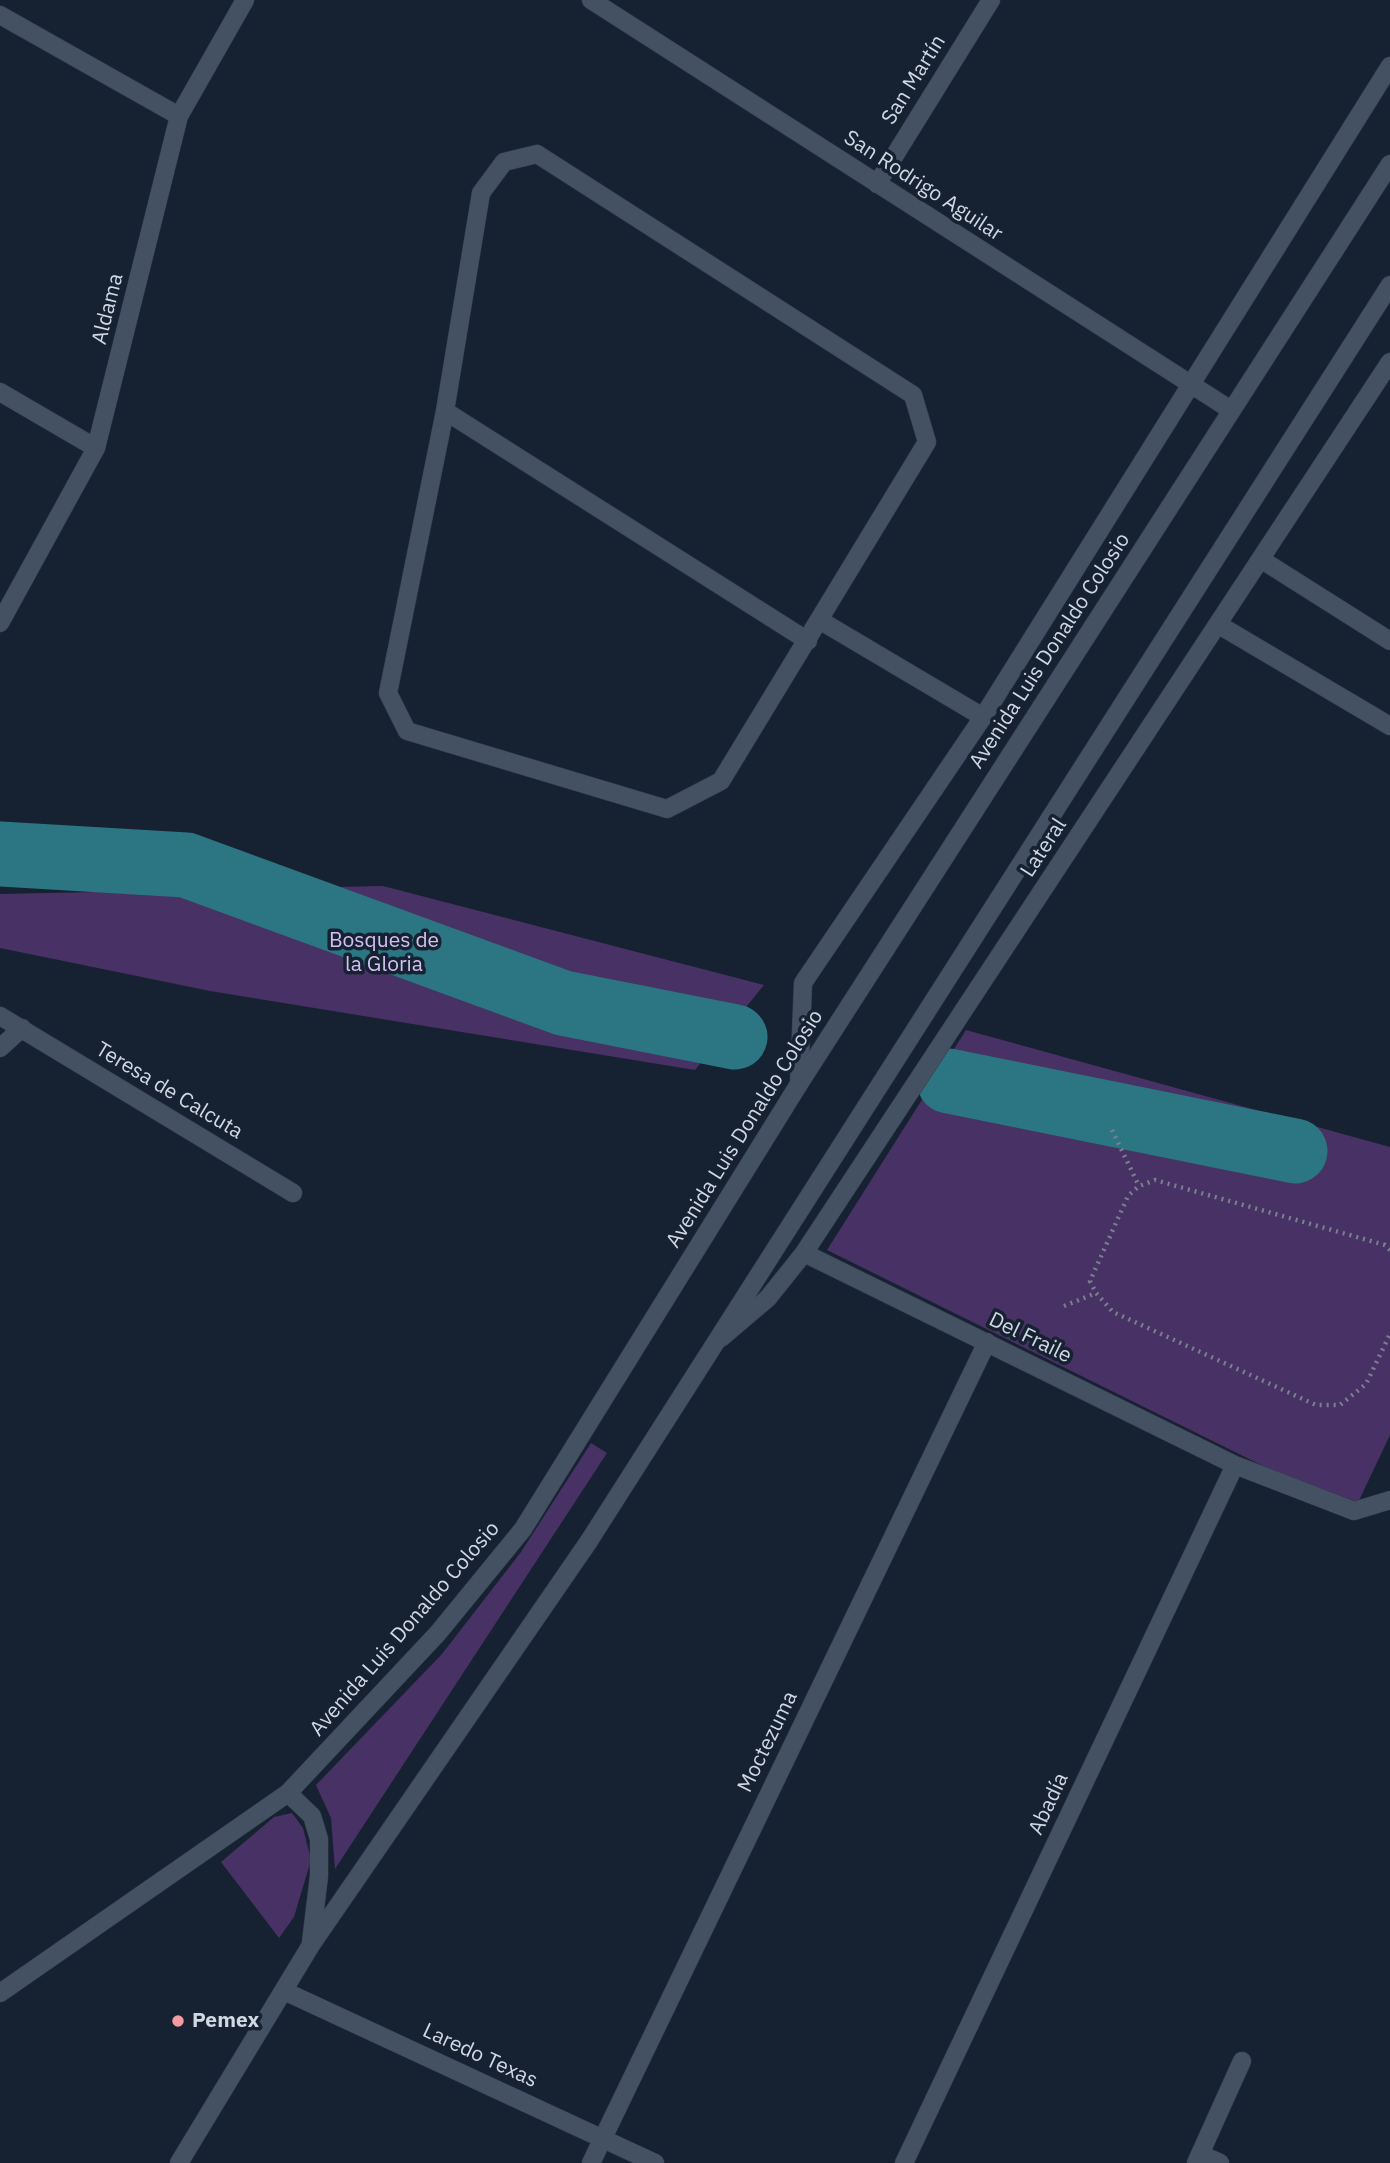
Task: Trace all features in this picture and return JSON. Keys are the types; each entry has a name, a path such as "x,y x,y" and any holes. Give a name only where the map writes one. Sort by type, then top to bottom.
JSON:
{"street":[{"name":"Aldama","path":"0,623 96,449 179,116 245,0"},
{"name":"San Rodrigo Aguilar","path":"591,0 1231,410"},
{"name":"San Martín","path":"877,184 991,0"},
{"path":"0,15 179,116"},
{"path":"799,1084 803,983 983,717 1390,66"},
{"path":"537,154 913,395 927,442 821,621 721,781 667,808 407,731 388,693 445,411 481,193 504,162 537,154"},
{"name":"Avenida Luis Donaldo Colosio","path":"0,1993 288,1793 429,1642 523,1529 799,1084 1390,164"},
{"path":"179,2163 311,1945 589,1541 1390,285"},
{"name":"Lateral","path":"716,1343 768,1298 804,1252 1390,362"},
{"path":"0,392 96,449"},
{"path":"445,411 808,641"},
{"path":"1262,560 1390,641"},
{"path":"821,621 983,717"},
{"path":"1219,625 1390,726"},
{"name":"Teresa de Calcuta","path":"0,1016 293,1193"},
{"path":"0,1048 22,1028"},
{"name":"Del Fraile","path":"804,1252 1235,1465 1354,1511 1390,1500"},
{"name":"Moctezuma","path":"591,2163 987,1342"},
{"name":"Abadía","path":"904,2163 1235,1465"},
{"path":"288,1793 312,1816 319,1839 319,1876 311,1945"},
{"name":"Laredo Texas","path":"284,1991 656,2163"},
{"path":"1220,2163 1198,2158 1242,2061"}],"path":[{"path":"1112,1130 1139,1186"},
{"path":"1390,1250 1385,1245 1155,1180 1139,1186 1128,1196 1090,1282 1113,1312 1316,1405 1340,1405 1366,1384 1390,1334"},
{"path":"1064,1306 1096,1293"}],"green space":[{"name":"Bosques de la Gloria","path":"383,886 764,985 695,1070 210,991 0,948 0,894"},
{"path":"966,1030 1390,1147 1390,1435 1354,1511 827,1250"},
{"path":"591,1443 607,1453 335,1869 331,1818 316,1785 442,1654 521,1552"},
{"path":"292,1813 303,1828 311,1860 294,1917 279,1938 221,1862 274,1817"}],"waterway":[{"path":"0,854 186,865 563,1003 735,1037"},
{"path":"949,1081 1295,1151"}],"place":[{"name":"Pemex","path":"178,2021"}]}
